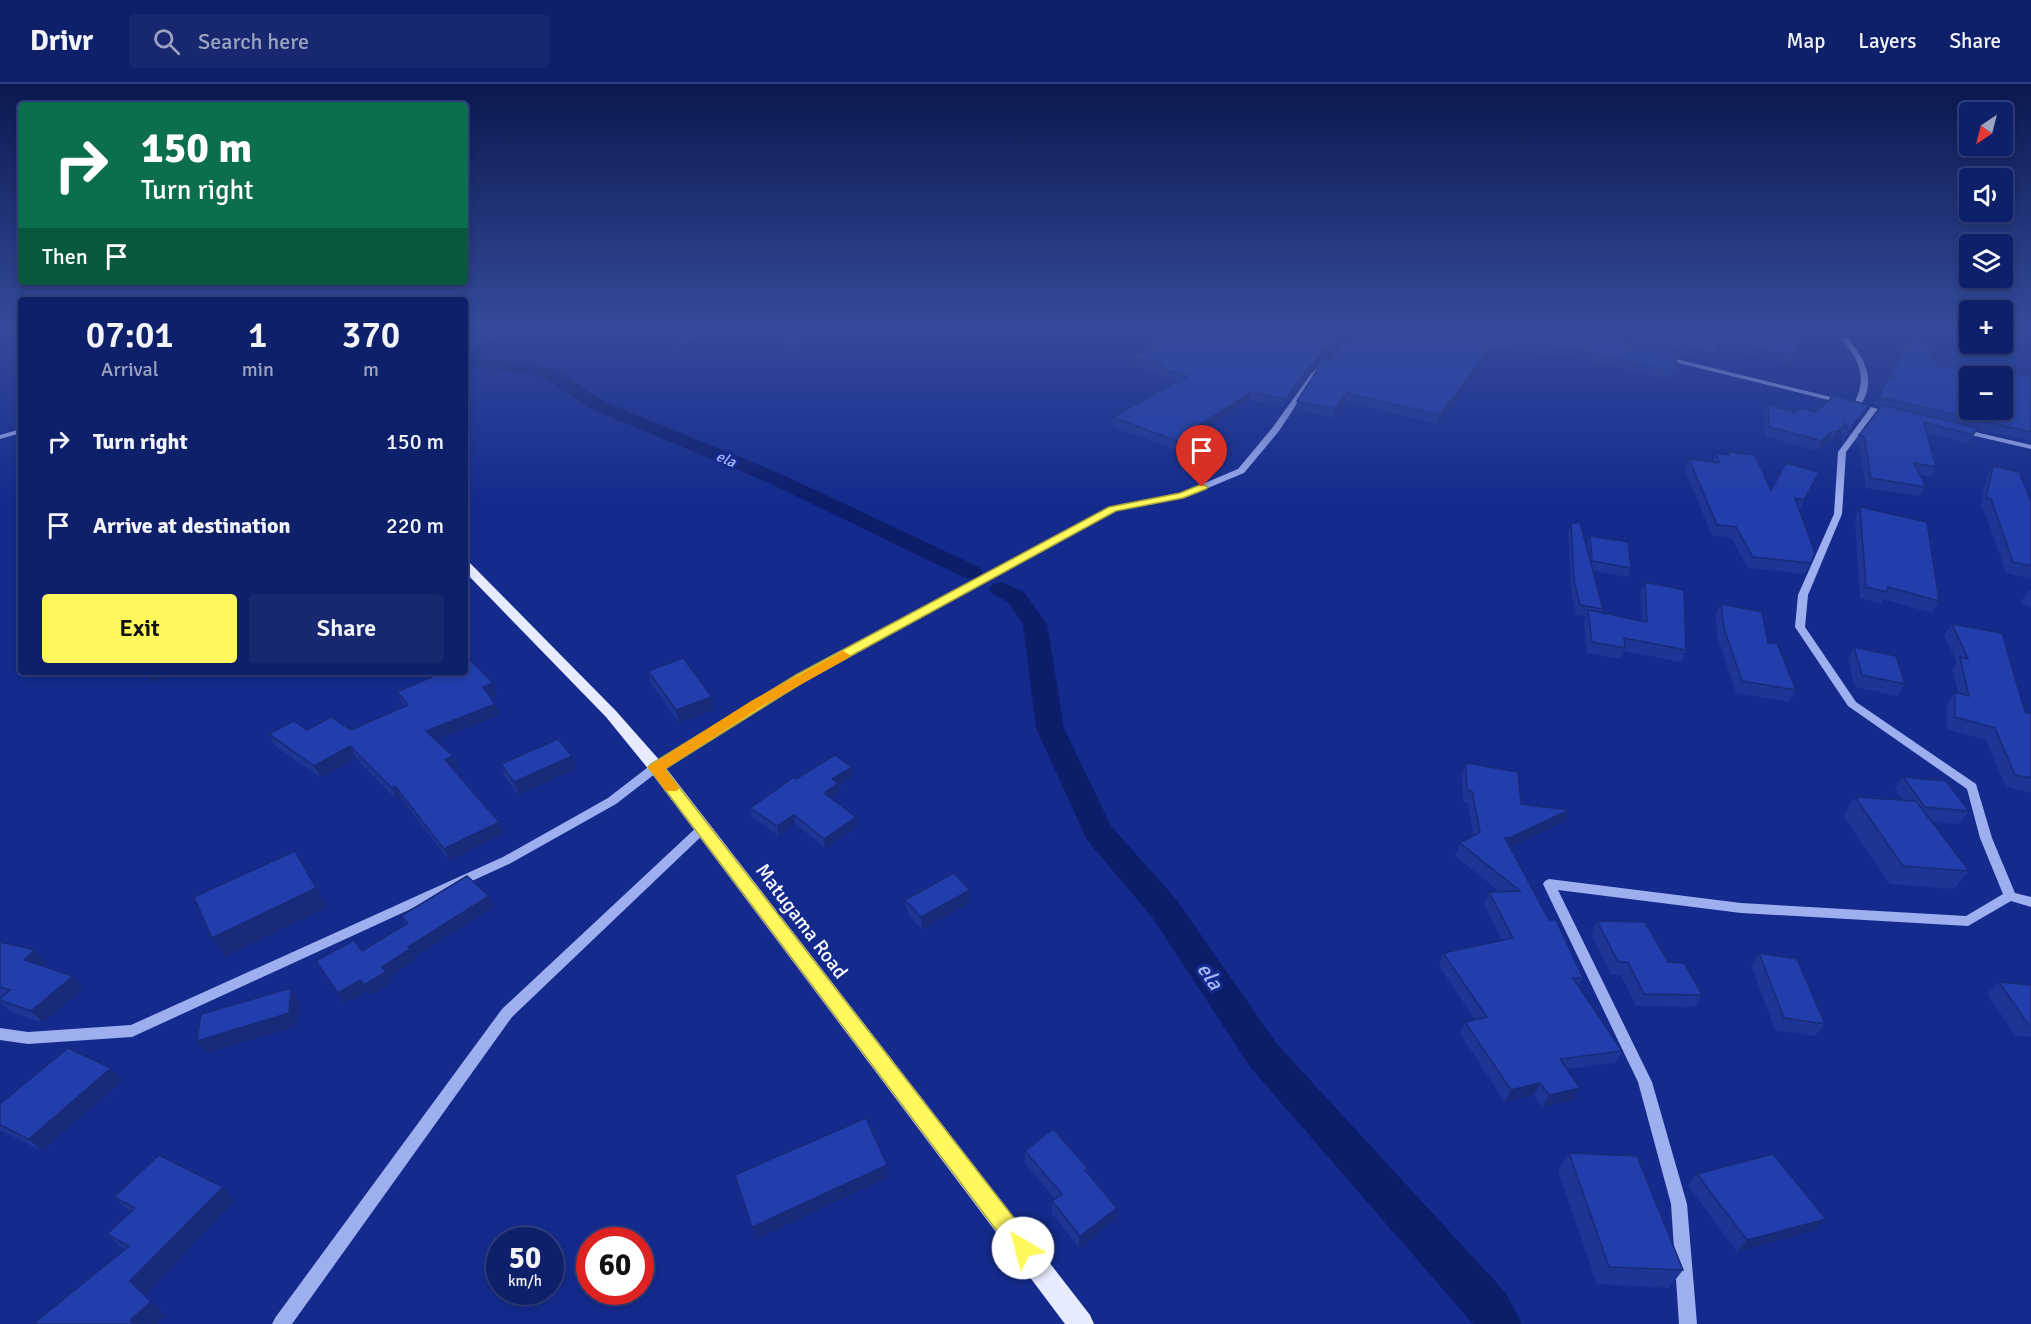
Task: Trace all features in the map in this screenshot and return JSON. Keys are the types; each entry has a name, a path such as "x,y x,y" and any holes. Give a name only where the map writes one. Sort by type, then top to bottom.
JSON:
{"main road":[{"name":"Matugama Road","path":"468,568 611,714 656,767 1081,1324"}],"street":[{"path":"0,1034 28,1038 132,1030 507,860 612,801 656,767 801,678 1113,509 1183,495 1241,471 1276,429 1306,385"},
{"path":"1774,385 1880,410 1842,452 1838,514 1803,596 1800,627 1852,704 1972,787 1986,838 2010,896"},
{"path":"1857,405 1864,394 1864,385"},
{"path":"1953,428 2031,447"},
{"path":"0,437 18,432"},
{"path":"281,1324 507,1013 703,828"},
{"path":"1688,1324 1679,1204 1645,1082 1549,884 1741,908 1968,921 2010,896 2031,902"}],"building":[{"path":"1172,385 1296,385 1286,399 1251,392 1196,427 1204,430 1182,443 1113,417"},
{"path":"1308,385 1463,385 1440,415 1347,393 1335,409 1297,401"},
{"path":"1885,385 1959,385 1959,415 1879,397"},
{"path":"2013,385 2031,385 2031,432 1979,420 2013,420"},
{"path":"1831,395 1869,405 1849,431 1845,423 1842,428 1836,432 1832,431 1822,441 1769,427 1768,405 1795,412 1801,408 1816,412 1832,398"},
{"path":"1882,405 1978,428 1973,435 1924,422 1936,467 1914,463 1926,487 1871,478 1864,437 1859,435"},
{"path":"1728,452 1755,455 1771,490 1786,463 1819,472 1804,500 1795,498 1815,553 1811,563 1753,557 1736,527 1717,525 1689,459 1720,463 1716,453 1729,455"},
{"path":"1993,466 2019,472 2031,502 2031,566 2013,562 1991,499 1986,498"},
{"path":"1860,507 1927,522 1939,601 1888,587 1887,592 1866,587"},
{"path":"1580,522 1603,609 1580,605 1574,581 1571,524"},
{"path":"1590,536 1628,542 1631,568 1592,561"},
{"path":"1645,582 1684,590 1686,650 1624,638 1625,648 1592,642 1588,610 1647,622"},
{"path":"1721,604 1762,612 1768,643 1777,643 1796,690 1742,681 1724,628"},
{"path":"1952,624 2002,633 2025,712 2031,714 2031,778 2015,775 1995,728 1955,717 1955,692 1969,696 1960,657 1968,659"},
{"path":"1854,647 1896,656 1905,684 1862,675"},
{"path":"683,658 712,697 676,710 648,671"},
{"path":"470,660 493,683 483,687 495,704 426,731 453,756 445,760 499,822 444,849 395,786 392,788 350,746 314,766 269,734 294,721 307,730 331,717 351,730 408,705 397,692 436,675 468,675 468,661"},
{"path":"558,739 572,756 514,782 501,764"},
{"path":"835,755 852,767 832,779 838,783 824,793 856,817 824,839 794,815 777,826 750,808 794,777 796,779"},
{"path":"1466,763 1518,772 1521,804 1569,810 1505,838 1549,920 1556,920 1583,978 1573,978 1622,1051 1560,1059 1580,1088 1549,1095 1540,1083 1511,1090 1465,1022 1487,1017 1443,953 1513,938 1489,892 1520,891 1460,843 1480,832 1472,791 1467,790"},
{"path":"1903,777 1946,781 1969,811 1925,807"},
{"path":"1855,797 1916,801 1969,871 1903,866"},
{"path":"295,851 316,888 212,938 194,897"},
{"path":"954,873 970,890 921,917 905,900"},
{"path":"467,876 489,896 408,947 410,949 382,967 386,972 364,985 360,980 338,993 316,961 354,940 362,951 408,923 401,916"},
{"path":"1597,921 1645,922 1668,962 1684,963 1702,995 1644,994 1628,962 1618,962"},
{"path":"0,942 35,950 24,960 73,976 31,1011 0,1000 10,990 0,987"},
{"path":"1759,953 1797,959 1825,1024 1784,1018"},
{"path":"1999,982 2031,985 2031,1024 2028,1024"},
{"path":"291,988 289,1013 197,1041 201,1014"},
{"path":"68,1048 111,1068 29,1139 0,1125 0,1104"},
{"path":"866,1118 887,1165 752,1227 735,1175"},
{"path":"1053,1129 1088,1168 1085,1170 1117,1208 1080,1236 1052,1201 1062,1194 1025,1151"},
{"path":"1569,1153 1637,1156 1683,1270 1609,1267"},
{"path":"1773,1154 1826,1219 1747,1240 1697,1174"},
{"path":"159,1155 223,1187 130,1281 151,1302 130,1320 134,1324 33,1324 129,1246 107,1234 135,1208 114,1197"}],"waterway":[{"name":"ela","path":"566,385 597,405 774,478 971,572"},
{"name":"ela","path":"1001,589 1016,597 1035,624 1050,728 1098,832 1164,908 1264,1056 1490,1309 1499,1324"}],"slow traffic":[{"path":"672,788 656,767 756,704 843,655"}],"route":[{"path":"1023,1248 656,767 801,678 1113,509 1183,495 1202,487"}]}
